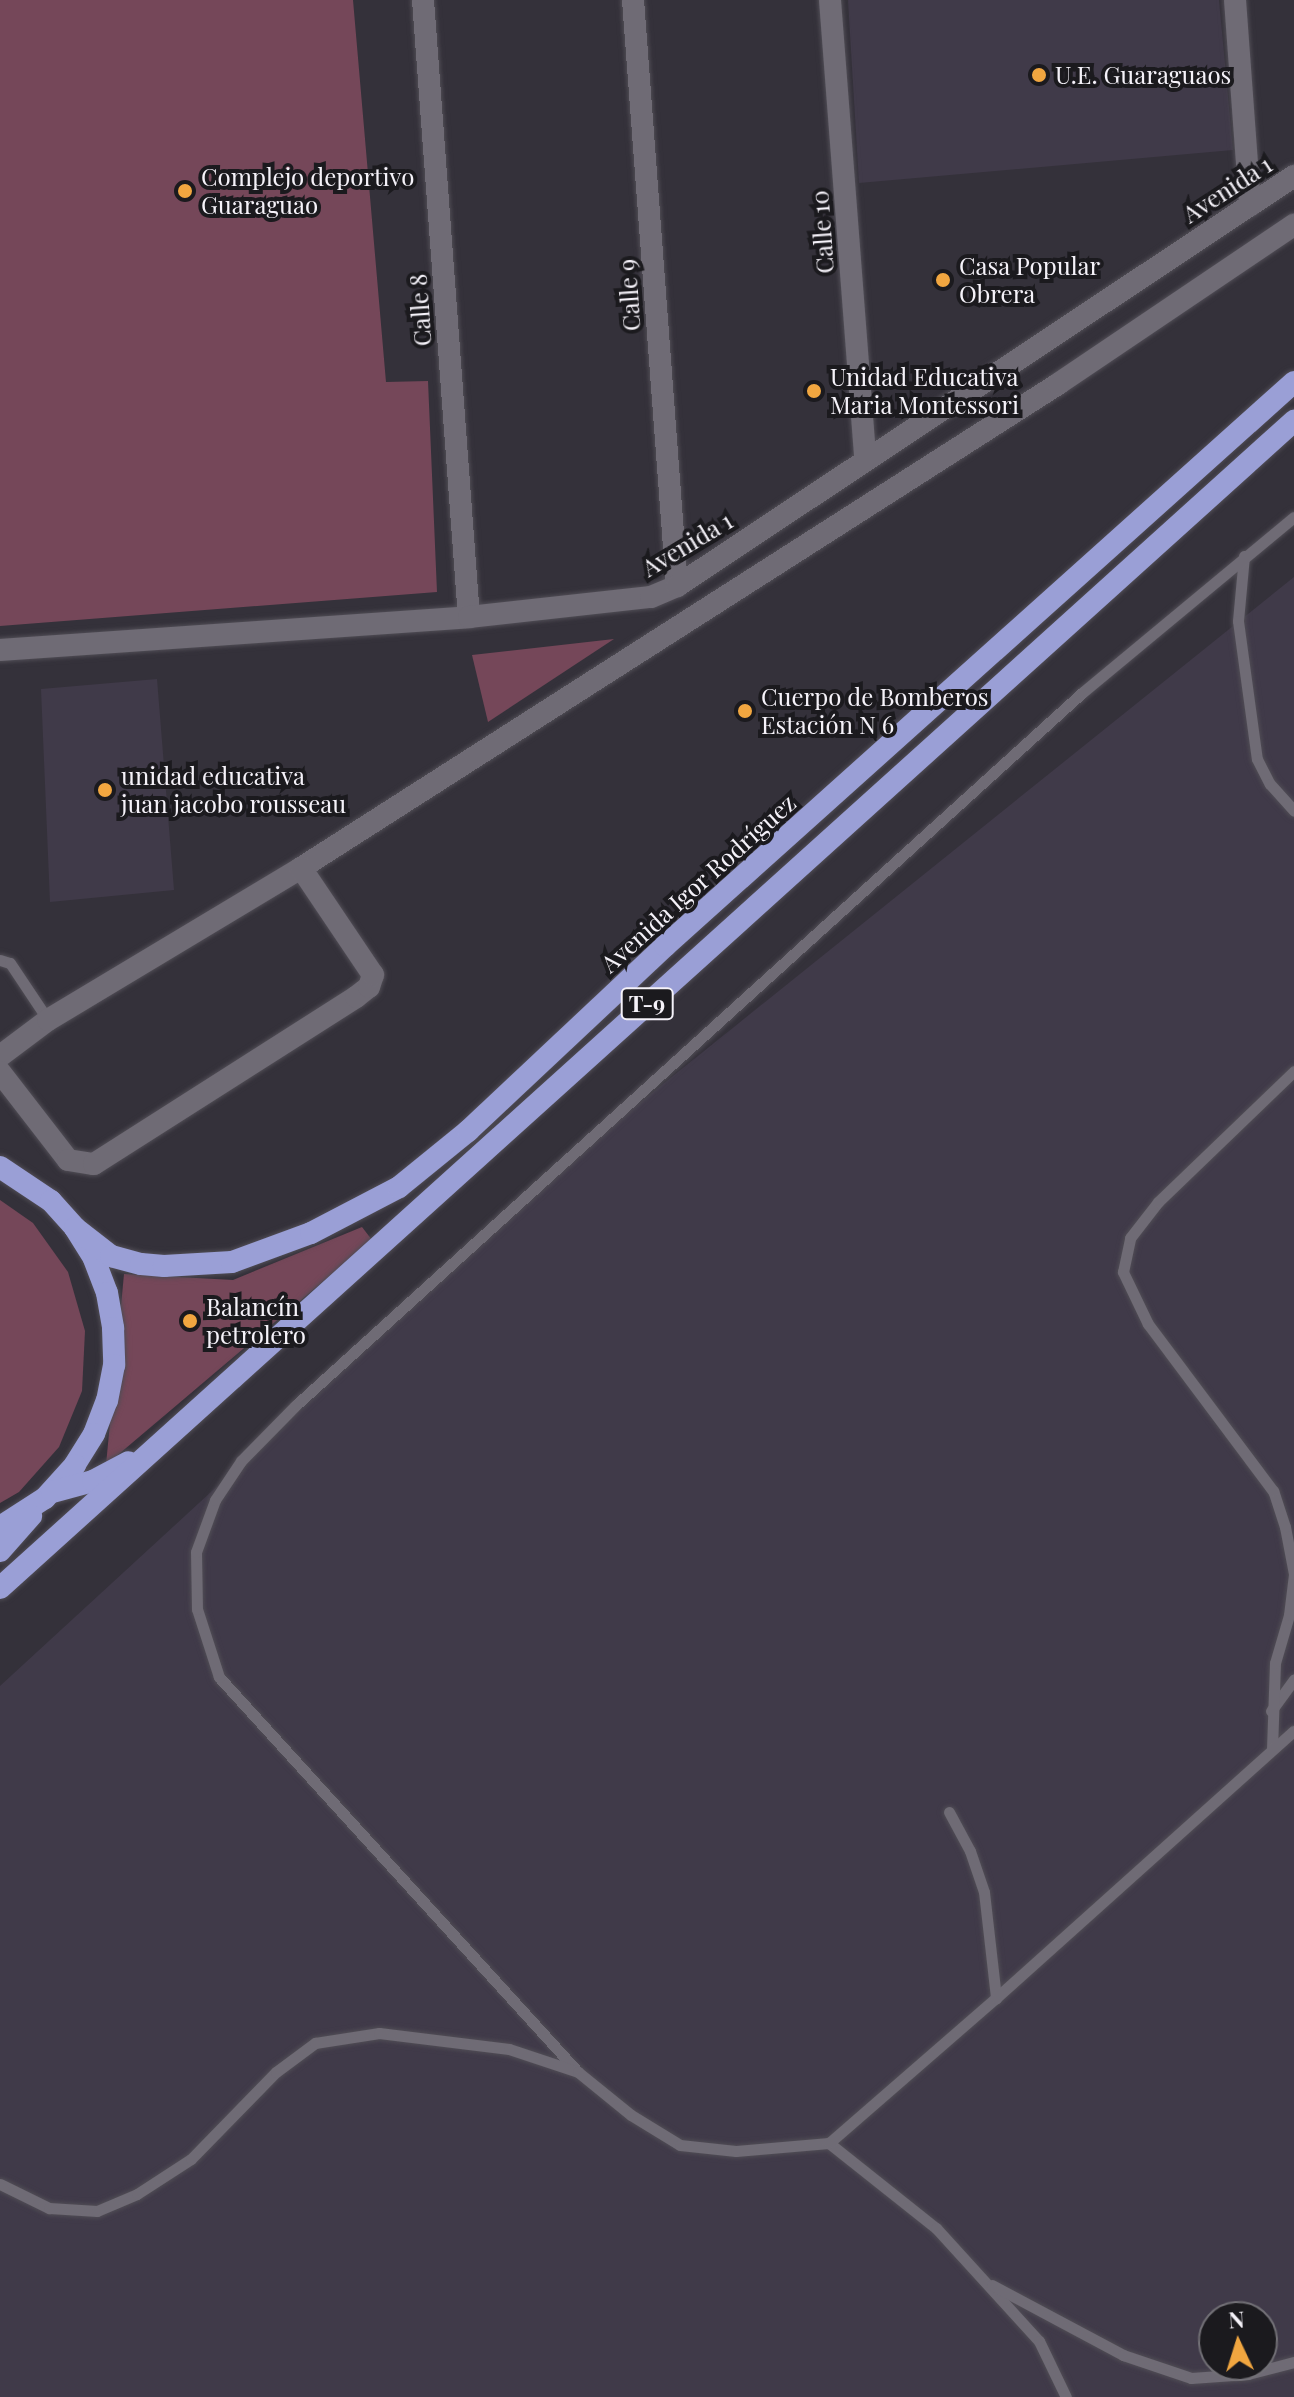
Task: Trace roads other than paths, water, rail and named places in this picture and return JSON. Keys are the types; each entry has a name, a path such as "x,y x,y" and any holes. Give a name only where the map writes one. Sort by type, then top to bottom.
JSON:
{"highway":[{"name":"Avenida Igor Rodríguez","path":"75,1228 111,1256 141,1264 164,1266 232,1262 324,1227 399,1187 468,1131 665,946 1294,382"},
{"name":"T-9","path":"0,1588 1294,421"},
{"name":"T-9","path":"0,1167 51,1201 75,1228 94,1259 107,1293 113,1328 114,1365 107,1400 94,1434 75,1465 0,1551"},
{"name":"T-9","path":"0,1527 48,1495 93,1481 159,1445"}],"street":[{"name":"Calle 8","path":"423,0 469,617"},
{"name":"Calle 9","path":"633,0 677,586"},
{"name":"Calle 10","path":"830,0 865,460"},
{"path":"1235,0 1250,205"},
{"name":"Avenida 1","path":"0,650 469,617 651,597 677,586 1294,176"},
{"path":"0,1056 48,1020 301,868 1058,384 1294,225"},
{"path":"0,1072 68,1160 94,1164 356,997 369,987 373,975 301,868"}],"lane":[{"path":"1294,517 1083,692 296,1405 241,1461 215,1500 196,1552 197,1609 219,1677 578,2072 631,2115 680,2145 736,2151 829,2143 1294,1731"},
{"path":"1244,556 1238,621 1257,759 1270,784 1294,811"},
{"path":"0,960 10,963 48,1020"},
{"path":"1272,1749 1275,1663 1289,1615 1294,1574 1285,1527 1273,1491 1148,1324 1123,1272 1130,1238 1158,1202 1294,1071"},
{"path":"1271,1711 1294,1679"},
{"path":"949,1812 970,1851 984,1892 996,1998"},
{"path":"0,2184 49,2208 97,2211 137,2194 191,2159 276,2072 315,2043 379,2033 509,2049 578,2072"},
{"path":"829,2143 936,2228 1039,2341 1066,2397"},
{"path":"985,2281 1123,2355 1191,2378 1248,2374 1294,2362"}],"place":[{"name":"U.E. Guaraguaos","path":"1039,75"},
{"name":"Complejo deportivo Guaraguao","path":"185,191"},
{"name":"Casa Popular Obrera","path":"943,280"},
{"name":"Unidad Educativa Maria Montessori","path":"814,391"},
{"name":"Cuerpo de Bomberos Estación N 6","path":"745,711"},
{"name":"unidad educativa juan jacobo rousseau","path":"105,790"},
{"name":"Balancín petrolero","path":"190,1321"}]}
